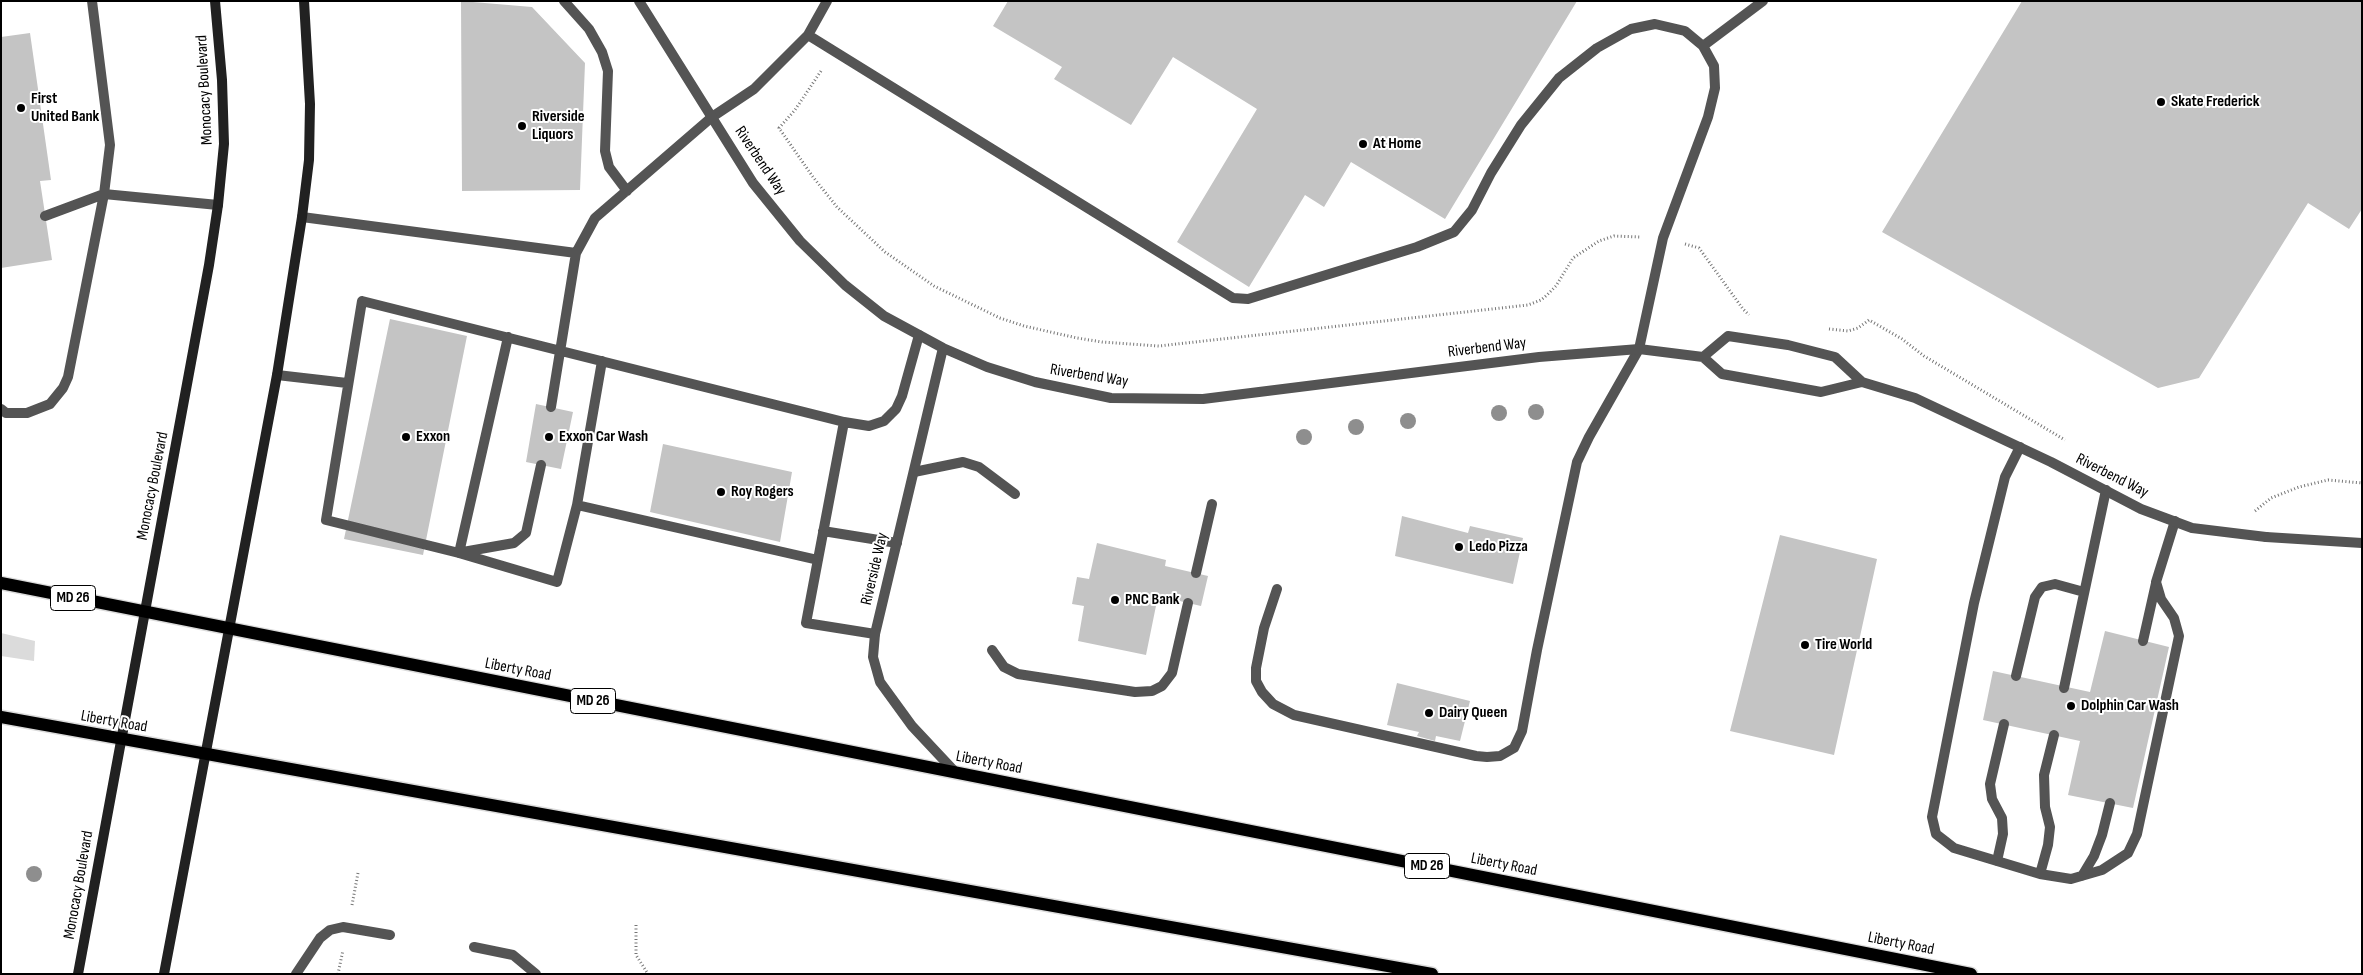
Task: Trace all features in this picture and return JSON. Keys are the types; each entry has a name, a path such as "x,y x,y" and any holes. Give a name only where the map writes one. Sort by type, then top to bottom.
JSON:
{"main road":[{"name":"Monocacy Boulevard","path":"78,974 209,265 218,205 224,144 222,80 215,1"},
{"path":"164,974 277,375 302,217 309,160 310,104 304,1"},
{"name":"Liberty Road","path":"1,584 1971,974"},
{"name":"Liberty Road","path":"1,717 1432,974"}],"street":[{"path":"1,409 6,413 27,413 50,404 63,388 68,377 104,194 110,145 92,1"},
{"path":"564,1 589,29 602,52 608,70 605,151 609,167 627,191"},
{"name":"Riverbend Way","path":"639,1 754,183 800,241 845,285 884,316 943,348 987,367 1036,382 1111,398 1194,399 1539,357 1639,349 1703,357 1728,336 1788,345 1835,357 1862,382 1915,398 2020,447 2141,509 2192,528 2266,537 2362,543"},
{"path":"551,407 576,253 595,218 712,117 754,89 808,35 827,1"},
{"path":"1703,46 1763,1"},
{"path":"808,35 1233,298 1248,299 1417,247 1454,232 1472,210 1491,172 1521,125 1559,78 1598,48 1631,29 1655,24 1685,31 1703,46 1714,66 1715,88 1708,118 1663,238 1639,349 1588,437 1577,462 1537,650 1522,731 1514,748 1500,756 1476,756 1294,715 1273,704 1262,692 1256,681 1256,668 1264,628 1277,589"},
{"path":"45,216 104,194 218,205"},
{"path":"302,217 576,253"},
{"path":"602,361 577,505 557,582 459,553 326,520 362,301 508,337 844,422 868,426 884,421 896,409 902,396 919,335"},
{"path":"459,553 508,337"},
{"name":"Riverside Way","path":"943,348 875,634 873,658 880,682 912,726 956,773"},
{"path":"1703,357 1722,374 1821,392 1862,382"},
{"path":"277,375 348,383"},
{"path":"844,422 806,623 875,634"},
{"path":"2020,447 2005,477 1974,603 1932,817 1936,834 1954,848 2040,874 2071,879 2102,870 2128,853 2136,834 2179,636 2174,618 2161,599 2156,582"},
{"path":"914,472 963,462 979,467 1015,494"},
{"path":"459,553 514,543 526,533 541,465"},
{"path":"2064,688 2106,490"},
{"path":"1196,573 1212,504"},
{"path":"577,505 818,560"},
{"path":"2143,641 2156,582 2175,521"},
{"path":"823,531 897,543"},
{"path":"2016,676 2035,597 2042,587 2055,584 2084,592"},
{"path":"992,650 1004,667 1018,674 1135,692 1152,691 1162,686 1172,673 1188,603"},
{"path":"1997,861 2003,834 2002,818 1992,799 1990,784 2004,724"},
{"path":"2040,874 2048,845 2050,827 2045,807 2044,775 2054,734"},
{"path":"2082,876 2094,856 2102,836 2110,803"},
{"path":"296,974 320,938 330,930 342,927 390,935"},
{"path":"474,947 513,955 536,974"}],"path":[{"path":"779,128 795,110 834,51"},
{"path":"636,925 636,955 648,974"}],"shaded area":[{"path":"1,633 35,641 34,661 1,656"}],"building":[{"name":"Riverside Liquors","path":"461,1 532,7 585,63 580,190 462,191"},
{"name":"At Home","path":"1008,1 1577,1 1445,219 1351,162 1324,207 1305,195 1249,287 1177,242 1257,109 1173,57 1131,125 1054,79 1062,67 993,26"},
{"name":"Skate Frederick","path":"2022,1 2362,1 2362,209 2349,229 2308,203 2199,378 2158,388 1882,232"},
{"name":"First United Bank","path":"30,33 51,180 40,181 52,260 1,268 1,37"},
{"name":"Exxon","path":"390,319 467,336 423,555 344,539"},
{"name":"Exxon Car Wash","path":"536,404 573,412 561,469 526,462"},
{"name":"Roy Rogers","path":"663,444 792,472 780,542 650,512"},
{"name":"Ledo Pizza","path":"1402,516 1468,533 1470,526 1523,538 1513,584 1395,556"},
{"name":"Tire World","path":"1780,535 1877,559 1834,755 1730,731"},
{"name":"PNC Bank","path":"1097,543 1166,560 1165,566 1208,576 1201,606 1158,596 1146,655 1078,641 1084,606 1072,604 1077,577 1089,579"},
{"name":"Dolphin Car Wash","path":"2105,631 2169,647 2133,808 2068,795 2080,741 1983,720 1993,671 2090,692"},
{"name":"Dairy Queen","path":"1397,683 1470,701 1460,741 1436,736 1435,741 1417,736 1419,732 1387,725"}],"place":[{"name":"Skate Frederick","path":"2161,102"},
{"name":"First United Bank","path":"21,108"},
{"name":"Riverside Liquors","path":"522,126"},
{"name":"At Home","path":"1363,144"},
{"name":"Exxon","path":"406,437"},
{"name":"Exxon Car Wash","path":"549,437"},
{"name":"Roy Rogers","path":"721,492"},
{"name":"Ledo Pizza","path":"1459,547"},
{"name":"PNC Bank","path":"1115,600"},
{"name":"Tire World","path":"1805,645"},
{"name":"Dolphin Car Wash","path":"2071,706"},
{"name":"Dairy Queen","path":"1429,713"}]}
